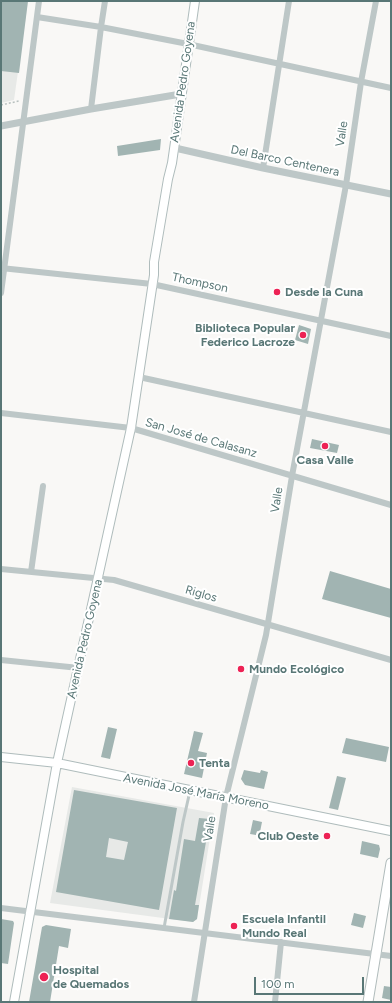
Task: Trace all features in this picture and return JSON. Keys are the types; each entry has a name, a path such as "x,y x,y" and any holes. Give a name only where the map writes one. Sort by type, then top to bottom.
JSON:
{"main road":[{"name":"Avenida Pedro Goyena","path":"14,1002 57,763 99,579 131,428 152,284 158,263 173,180 172,163 195,1"},
{"name":"Avenida José María Moreno","path":"1,757 57,763 391,831"},
{"path":"368,1002 391,863"}],"street":[{"path":"1,293 3,268 27,100 39,1"},
{"path":"91,109 105,1"},
{"path":"263,168 289,1"},
{"name":"Valle","path":"194,1002 226,797 268,624 292,476 346,185 361,82 376,1"},
{"path":"37,17 101,27 188,44 391,88"},
{"path":"1,126 181,94"},
{"name":"Del Barco Centenera","path":"174,148 391,194"},
{"name":"Thompson","path":"3,268 152,284 391,336"},
{"path":"139,377 391,432"},
{"name":"San José de Calasanz","path":"1,413 131,428 391,506"},
{"path":"31,572 43,486"},
{"name":"Riglos","path":"1,569 114,580 391,660"},
{"path":"1,660 79,668"},
{"path":"1,908 391,956"},
{"path":"275,1002 281,942"}],"lane":[{"path":"164,928 190,791"}],"path":[{"path":"1,105 27,100"}],"shaded area":[{"path":"1,1 28,1 14,100 1,103"},
{"path":"72,787 214,813 197,919 193,922 50,903"}],"building":[{"path":"1,1 28,1 19,73 1,71"},
{"path":"161,139 160,150 118,156 117,146"},
{"name":"Biblioteca Popular Federico Lacroze","path":"299,325 311,329 308,344 295,340"},
{"name":"Casa Valle","path":"312,439 339,445 337,453 310,448"},
{"path":"330,571 391,589 391,618 322,599"},
{"path":"108,727 117,729 110,759 101,757"},
{"name":"Tenta","path":"194,731 203,733 198,751 207,753 202,778 184,774"},
{"path":"346,738 389,747 386,762 342,753"},
{"path":"244,770 260,773 261,770 268,772 264,789 245,785 241,779"},
{"path":"337,776 346,778 338,810 329,808"},
{"path":"74,790 177,808 159,910 56,892","holes":["109,838 128,842 124,860 106,857"]},
{"path":"199,818 210,819 195,905 199,905 197,919 193,922 169,919 174,890 176,891 184,839 195,841"},
{"path":"253,820 262,822 260,832 257,831 256,835 250,834"},
{"path":"362,841 379,845 380,849 378,858 360,854"},
{"path":"354,913 366,916 363,928 351,925"},
{"path":"1,919 13,921 14,923 8,964 1,963"},
{"name":"Hospital de Quemados","path":"46,925 71,929 68,948 59,946 50,1002 29,1002 42,927"},
{"path":"384,986 391,987 391,1000 382,998"}],"place":[{"name":"Desde la Cuna","path":"277,292"},
{"name":"Biblioteca Popular Federico Lacroze","path":"303,335"},
{"name":"Casa Valle","path":"325,446"},
{"name":"Mundo Ecológico","path":"241,669"},
{"name":"Tenta","path":"191,763"},
{"name":"Club Oeste","path":"327,836"},
{"name":"Escuela Infantil Mundo Real","path":"234,926"},
{"name":"Hospital de Quemados","path":"44,977"}]}
